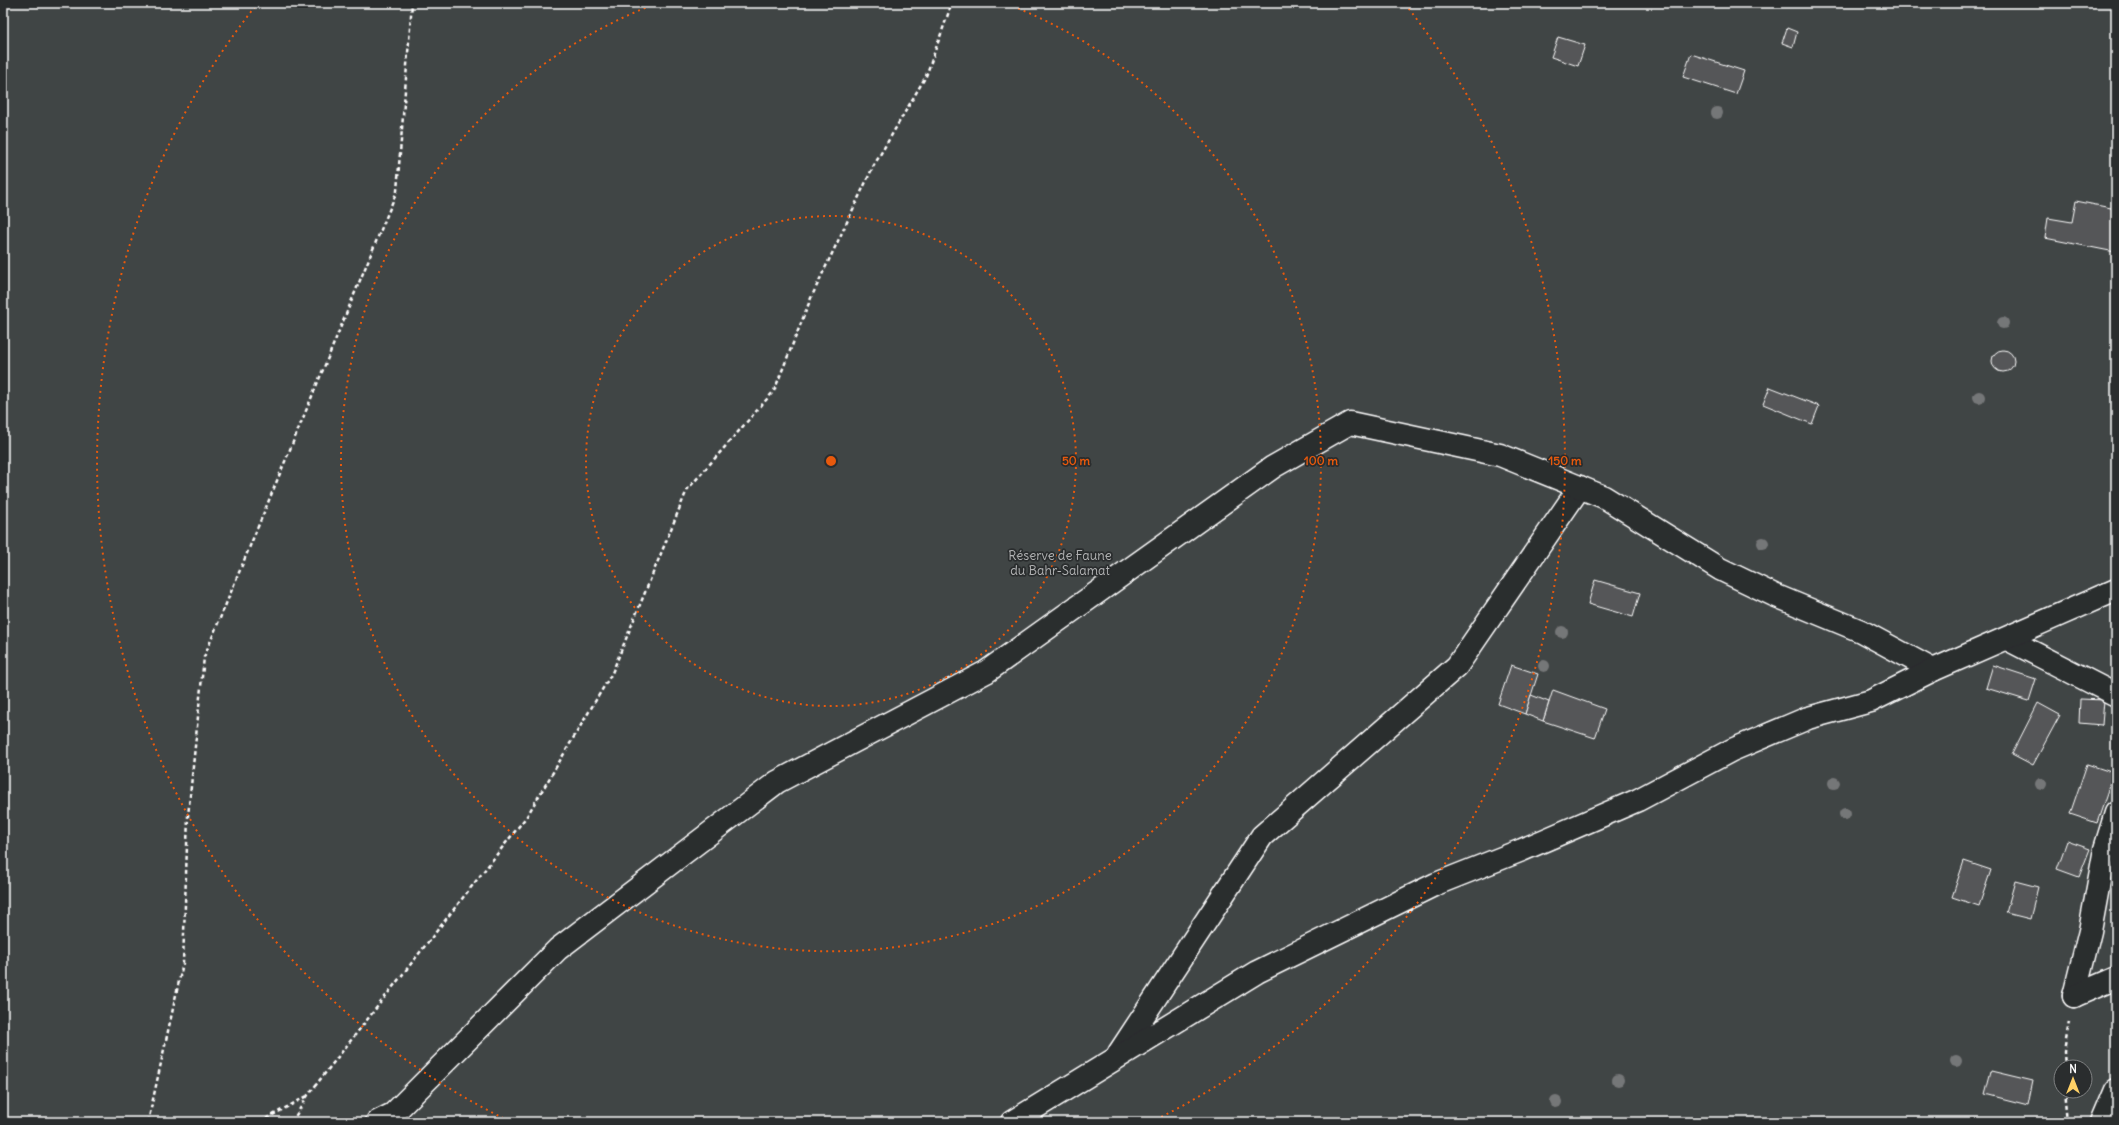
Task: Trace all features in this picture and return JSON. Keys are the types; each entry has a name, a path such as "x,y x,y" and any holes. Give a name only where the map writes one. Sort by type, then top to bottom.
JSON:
{"street":[{"path":"377,1122 393,1114 558,949 777,782 986,672 1273,467 1350,423 1500,455 1604,497 1720,569 1774,595 1861,631 1933,670"},
{"path":"1115,1059 1262,836 1457,666 1580,487"},
{"path":"1012,1122 1257,972 1436,884 1522,850 1638,800 1732,750 1808,718 1871,700 1933,670 2007,639 2116,590"},
{"path":"2007,639 2116,695"},
{"path":"2074,996 2090,931 2105,850 2116,813"},
{"path":"2074,996 2116,978"},
{"path":"2102,1122 2116,1089"}],"path":[{"path":"148,1122 183,963 188,816 204,657 397,191 412,3"},
{"path":"292,1122 308,1095 527,816 608,680 687,490 774,391 811,298 873,166 926,76 952,3"},
{"path":"2064,1059 2064,1052 2074,996"},
{"path":"260,1122 308,1095"},
{"path":"2067,1099 2069,1122"}],"green space":[{"name":"Réserve de Faune du Bahr-Salamat","path":"3,3 2116,3 2116,1122 3,1122"}],"building":[{"path":"1787,28 1797,32 1793,47 1782,43"},
{"path":"1558,37 1585,45 1578,66 1551,57"},
{"path":"1691,54 1744,71 1736,94 1683,77"},
{"path":"2076,201 2116,209 2115,252 2045,238 2048,218 2072,222"},
{"path":"2003,350 2011,353 2014,361 2011,369 2003,372 1995,369 1992,361 1995,353"},
{"path":"1770,387 1819,406 1812,424 1763,404"},
{"path":"1595,580 1640,593 1633,617 1588,604"},
{"path":"1511,665 1538,674 1525,714 1498,704"},
{"path":"1993,665 2036,679 2029,701 1986,688"},
{"path":"1553,690 1605,709 1595,738 1543,721"},
{"path":"1531,695 1549,702 1543,721 1525,714"},
{"path":"2080,699 2104,700 2102,725 2079,723"},
{"path":"2038,703 2060,715 2033,765 2012,754"},
{"path":"2087,764 2114,773 2097,823 2070,814"},
{"path":"2067,841 2090,849 2079,877 2057,869"},
{"path":"1964,861 1991,870 1979,906 1952,897"},
{"path":"2015,881 2038,887 2030,919 2006,913"},
{"path":"1991,1071 2033,1081 2028,1105 1985,1094"}]}
